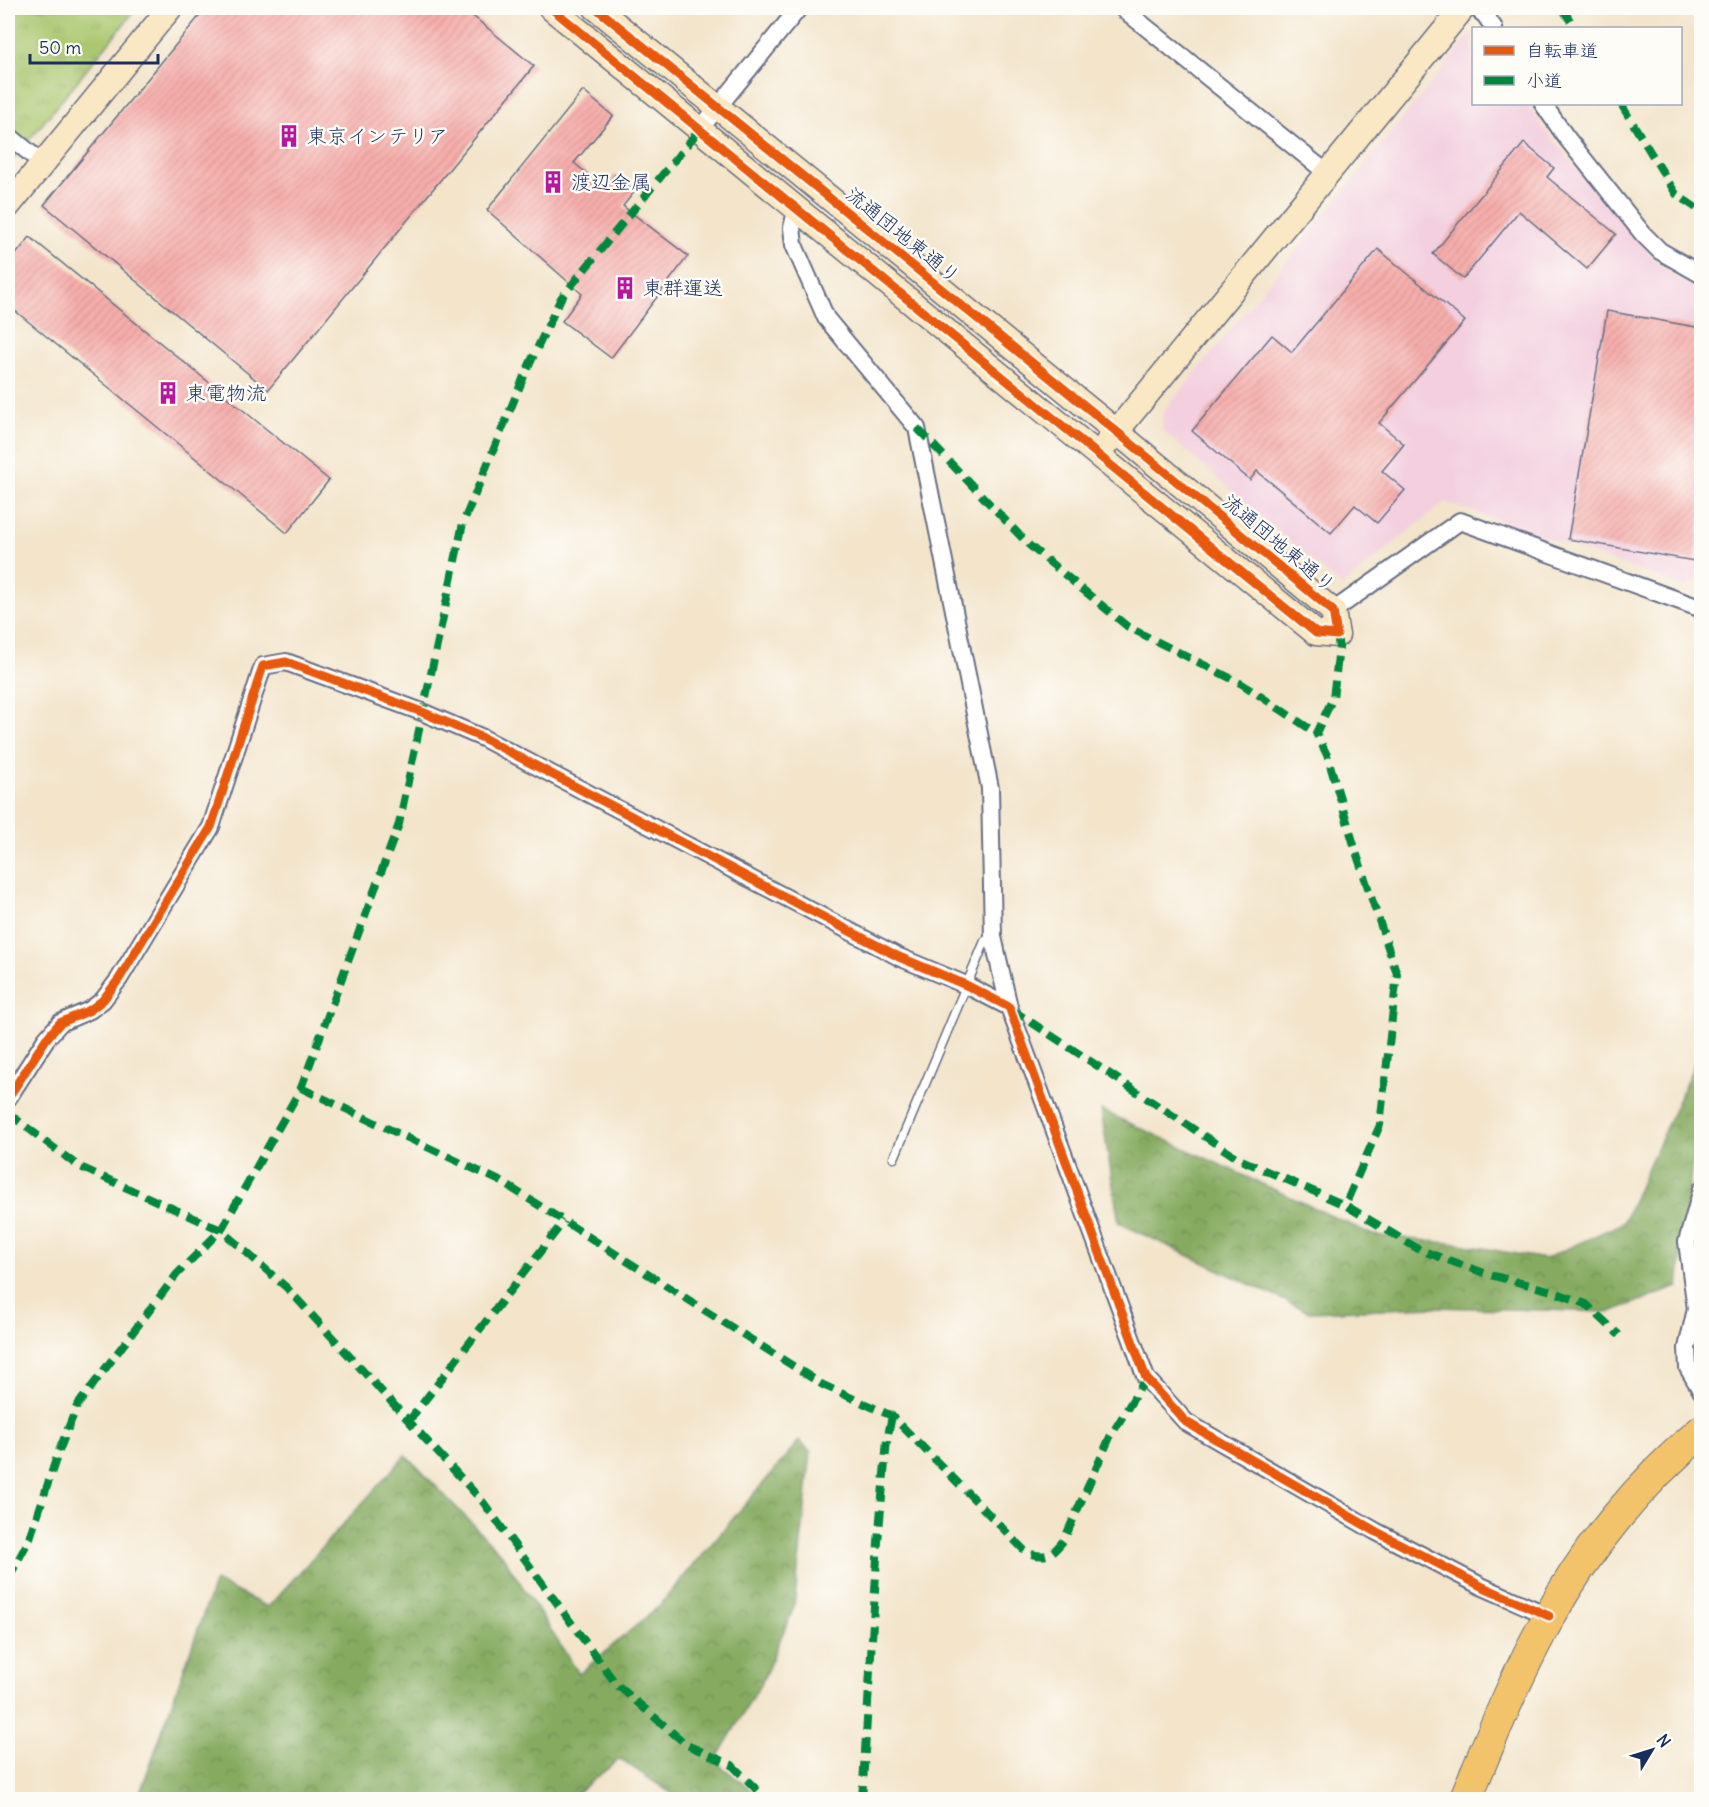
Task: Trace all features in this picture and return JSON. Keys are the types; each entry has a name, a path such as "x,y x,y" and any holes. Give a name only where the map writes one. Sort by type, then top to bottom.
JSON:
{"highway":[{"path":"1465,1800 1508,1699 1549,1616 1592,1550 1633,1498 1701,1431"}],"street":[{"path":"8,206 170,8"},
{"name":"流通団地東通り","path":"551,8 1316,633 1337,635 1333,611 596,8"},
{"path":"700,129 799,8"},
{"path":"1122,8 1326,173"},
{"path":"1098,454 1463,8"},
{"path":"1476,8 1485,15 1493,27"},
{"path":"1544,105 1566,137 1643,234 1660,251 1701,275"},
{"path":"8,135 42,164"},
{"path":"796,208 792,228 794,245 826,318 917,428 990,788 993,937 1009,1007 1146,1378 1186,1422 1375,1531 1481,1586 1549,1616"},
{"path":"1333,611 1460,520 1701,609"},
{"path":"8,1098 46,1040 60,1023 90,1010 103,1000 119,979 211,827 263,666 286,662 422,712 483,738 899,957 966,985 1009,1007"},
{"path":"1701,1189 1687,1242 1696,1309 1686,1348 1688,1368 1701,1392"}],"lane":[{"path":"894,1158 985,941 993,937"}],"shaded area":[{"path":"1472,33 1472,105 1529,105 1541,125 1658,263 1701,290 1701,578 1685,587 1445,502 1341,586 1162,430 1162,414"}],"green space":[{"path":"8,8 137,8 8,166"},
{"path":"1701,1049 1701,1144 1692,1163 1678,1287 1610,1312 1435,1307 1309,1312 1119,1223 1101,1110 1373,1235 1466,1245 1545,1259 1623,1223"},
{"path":"799,1441 811,1452 794,1607 763,1680 715,1761 762,1799 680,1799 620,1759 569,1799 138,1799 215,1581 268,1607 406,1455 502,1555 579,1674 658,1607"}],"building":[{"name":"東京インテリア","path":"206,8 463,8 534,66 268,390 44,205"},
{"path":"583,91 613,116 574,163 605,188 615,175 634,192 623,206 688,256 611,358 562,321 582,294 487,210"},
{"path":"1524,143 1554,168 1547,177 1616,234 1587,269 1519,211 1463,279 1433,254"},
{"name":"東電物流","path":"30,237 329,480 287,533 8,305 8,264"},
{"path":"1378,249 1465,321 1379,423 1404,444 1382,471 1405,490 1377,523 1355,505 1331,533 1257,471 1250,480 1192,431 1272,335 1292,352"},
{"path":"1607,311 1701,328 1701,517 1694,561 1568,539"}],"marked path":[{"path":"1562,8 1574,27"},
{"path":"1622,105 1676,194 1702,212"},
{"path":"8,1579 30,1538 57,1456 77,1406 177,1274 221,1230 301,1088 399,824 463,523 525,374 561,298 700,129"},
{"path":"917,428 1030,546 1128,627 1242,684 1316,733"},
{"path":"1337,635 1339,648 1333,698 1316,733 1327,755 1357,855 1397,974 1380,1125 1345,1205"},
{"path":"1011,1009 1239,1159 1345,1205 1420,1250 1490,1275 1552,1291 1586,1304 1619,1335"},
{"path":"301,1088 502,1182 823,1385 892,1416 1027,1553 1048,1555 1064,1540 1110,1437 1146,1378"},
{"path":"8,1113 78,1166 221,1230 287,1288 483,1502 616,1684 687,1745 732,1765 767,1800"},
{"path":"408,1422 564,1221"},
{"path":"862,1800 878,1542 887,1440 892,1416"}],"cycle path":[{"path":"551,8 1316,633 1337,635 1333,611 596,8"},
{"path":"8,1098 46,1039 60,1023 90,1010 103,1000 119,979 211,827 263,666 286,662 422,712 483,738 899,957 966,985 1009,1007 1146,1378 1186,1422 1375,1531 1481,1586 1549,1616"}],"place":[{"name":"東京インテリア","path":"289,136"},
{"name":"渡辺金属","path":"553,182"},
{"name":"東群運送","path":"625,288"},
{"name":"東電物流","path":"168,393"}]}
